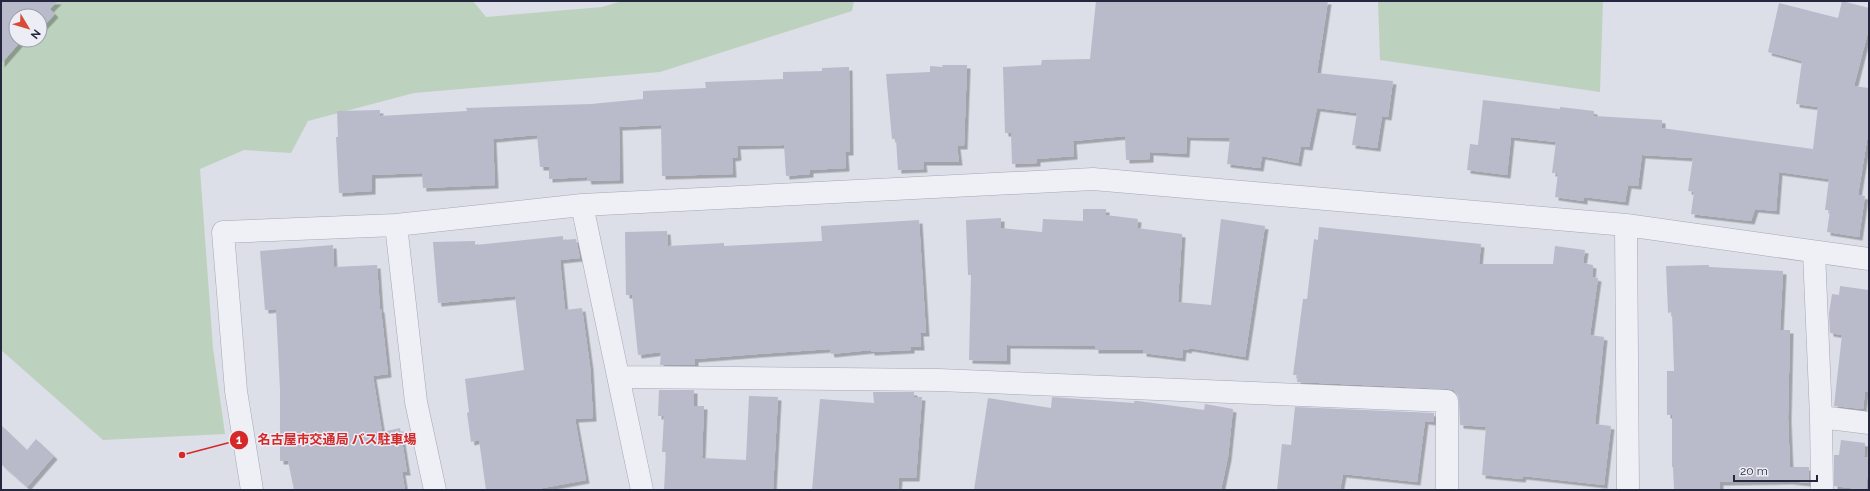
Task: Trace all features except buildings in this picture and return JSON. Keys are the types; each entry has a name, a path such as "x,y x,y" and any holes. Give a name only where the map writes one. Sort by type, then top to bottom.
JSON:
{"street":[{"path":"252,490 236,391 223,232 396,225 582,205 1093,179 1626,225 1869,259"},
{"path":"582,205 642,490"},
{"path":"396,225 416,402 435,490"},
{"path":"1626,225 1628,490"},
{"path":"1814,252 1821,417 1822,490"},
{"path":"619,377 939,380 1447,401 1448,490"},
{"path":"1821,417 1869,423"}],"green space":[{"path":"1,1 473,1 486,17 602,7 622,1 854,1 852,11 660,72 414,93 308,121 291,153 244,150 200,169 213,348 225,434 103,440 1,350"},
{"path":"1378,1 1603,1 1600,92 1380,60"}],"place":[{"name":"名古屋市交通局 バス駐車場","path":"182,455"}]}
